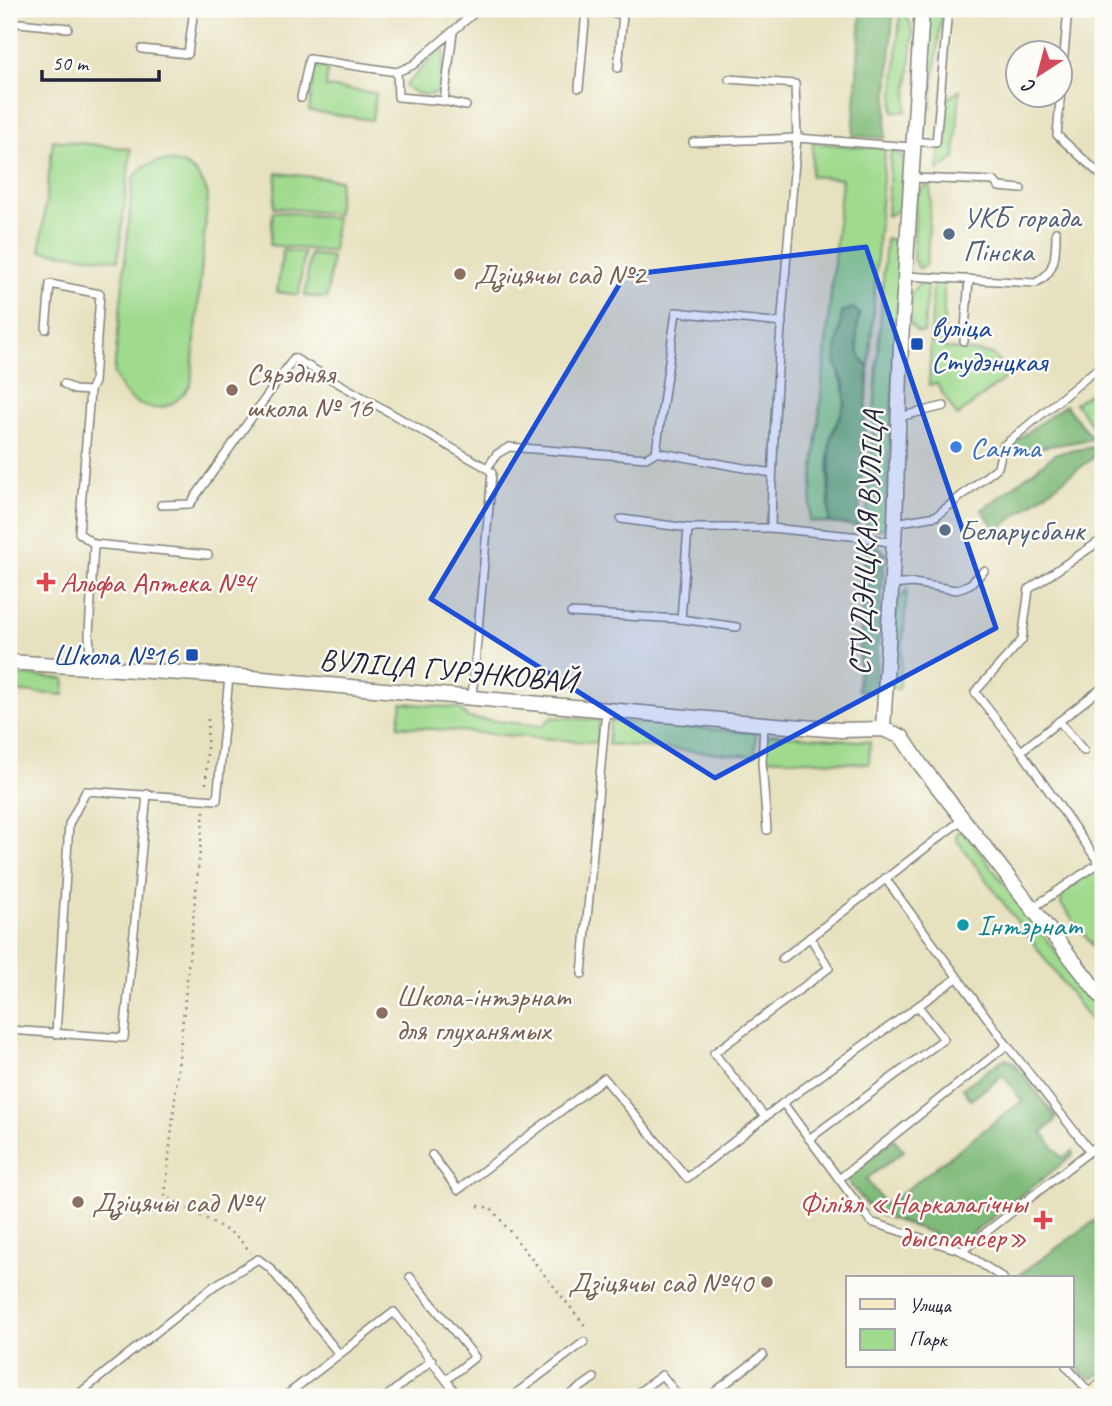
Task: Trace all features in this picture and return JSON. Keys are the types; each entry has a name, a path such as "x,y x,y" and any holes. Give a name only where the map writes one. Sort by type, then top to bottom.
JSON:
{"street":[{"name":"СТУДЭНЦКАЯ ВУЛІЦА","path":"883,729 910,177 922,9"},
{"name":"ВУЛІЦА ГУРЭНКОВАЙ","path":"9,662 229,676 841,730 883,729"},
{"path":"883,729 902,737 920,764 1103,999"}],"lane":[{"path":"142,49 188,54 194,9"},
{"path":"301,98 309,59 397,72 413,65 473,14 474,9"},
{"path":"561,9 623,14 618,68"},
{"path":"693,142 797,138 936,144 948,9"},
{"path":"1068,9 1057,135 1103,177"},
{"path":"579,88 586,11"},
{"path":"9,22 68,28"},
{"path":"444,102 453,31"},
{"path":"397,72 398,97 466,106"},
{"path":"729,79 795,84 797,138 782,323 771,528"},
{"path":"910,177 993,181 999,187 1021,188"},
{"path":"905,276 1035,283 1051,272 1056,232"},
{"path":"964,341 969,279"},
{"path":"46,329 50,284 100,294 79,533 94,544 208,555"},
{"path":"656,452 676,312 782,323"},
{"path":"161,505 190,505 294,358 487,468 492,473 472,699"},
{"path":"895,523 936,516 998,467 1003,446 1103,364"},
{"path":"64,383 74,390 90,391"},
{"path":"899,417 944,406"},
{"path":"487,468 497,454 509,447 646,458 656,452 772,473"},
{"path":"621,519 688,527 771,528 893,543"},
{"path":"681,618 688,527"},
{"path":"1034,907 1101,861 975,692 1022,640 1029,589 1103,539"},
{"path":"91,667 89,634 94,544"},
{"path":"892,585 913,583 956,590 970,584 985,571"},
{"path":"572,613 681,618 737,627"},
{"path":"56,1034 69,824 86,791 217,800 229,676"},
{"path":"1021,751 1103,687"},
{"path":"582,974 606,710"},
{"path":"1059,721 1084,751"},
{"path":"764,724 762,762 767,830"},
{"path":"9,1030 124,1038 147,794"},
{"path":"782,959 964,818"},
{"path":"885,878 1006,1045 1090,1151"},
{"path":"765,1117 714,1053 829,968 810,937"},
{"path":"432,1156 458,1190 604,1078 687,1178 783,1103 957,978"},
{"path":"809,1139 944,1039 918,1006"},
{"path":"839,1179 1006,1045"},
{"path":"783,1103 871,1222 962,1251 1000,1276"},
{"path":"962,1251 1103,1141"},
{"path":"75,1397 214,1286 258,1259 270,1268 339,1354"},
{"path":"410,1277 475,1357 447,1379"},
{"path":"284,1397 394,1312 459,1397"},
{"path":"511,1397 584,1342"},
{"path":"721,1397 716,1391 763,1355"},
{"path":"386,1397 432,1360"},
{"path":"1068,1368 1096,1394"},
{"path":"632,1397 662,1375 679,1397"},
{"path":"567,1397 594,1378"}],"path":[{"path":"208,714 205,799 164,1196 235,1235 258,1259"},
{"path":"478,1206 491,1208 587,1328"}],"highlighted area":[{"path":"866,247 996,628 715,778 431,599 625,275"}],"green space":[{"path":"903,9 913,36 906,112 893,111 900,11"},
{"path":"930,9 942,9 931,107 921,112"},
{"path":"861,12 893,15 885,138 853,136"},
{"path":"445,44 440,90 422,95 405,86"},
{"path":"315,67 328,68 326,87 376,93 372,120 309,111"},
{"path":"960,90 955,158 938,171 944,107 946,100"},
{"path":"53,140 131,149 118,260 40,251"},
{"path":"813,143 885,149 869,368 858,349 859,313 839,375 845,403 830,441 829,523 809,521 842,179 811,176"},
{"path":"891,150 902,157 904,162 902,206 887,216"},
{"path":"160,161 190,168 200,178 208,194 191,384 182,396 171,404 149,408 129,397 114,374 133,178 144,166"},
{"path":"277,173 340,180 337,214 274,207"},
{"path":"926,186 931,186 927,263 919,268 913,260 916,196"},
{"path":"273,211 336,218 333,252 270,245"},
{"path":"886,238 901,248 885,529 866,528"},
{"path":"283,250 304,253 299,295 277,292"},
{"path":"310,254 332,257 327,298 305,296"},
{"path":"944,282 944,348 993,354 1009,375 957,416 936,383 929,385 933,283"},
{"path":"922,283 927,283 924,332 918,332 911,326 910,302 913,291"},
{"path":"853,308 859,313 858,349 869,368 858,526 829,523 830,440 845,403 845,386 835,362 842,312"},
{"path":"1103,384 1103,439 1075,403"},
{"path":"1065,405 1093,439 1006,453 1007,447"},
{"path":"1093,447 1098,454 997,530 982,510 1057,453"},
{"path":"864,542 879,547 885,553 875,688 869,693 858,690"},
{"path":"907,590 899,689 893,689 897,601"},
{"path":"9,674 65,679 64,695 9,691"},
{"path":"402,703 458,708 468,718 542,726 552,717 599,720 598,743 398,726"},
{"path":"610,721 756,733 755,756 608,744"},
{"path":"772,734 870,742 869,764 766,758 767,736"},
{"path":"964,831 1103,1014 1103,1037 956,839 957,832"},
{"path":"1103,865 1103,960 1061,904 1061,893"},
{"path":"1005,1058 1013,1062 1056,1117 1042,1132 1062,1158 1073,1151 1073,1155 960,1243 874,1213 848,1182 848,1176 894,1139 904,1151 866,1179 886,1205 1022,1101 1003,1075 971,1100 963,1088"},
{"path":"1103,1215 1103,1373 1092,1378 1082,1375 1074,1362 1074,1276 1017,1276"}],"place":[{"name":"УКБ горада Пінска","path":"949,234"},
{"name":"Дзіцячы сад №2","path":"460,274"},
{"name":"вуліца Студэнцкая","path":"917,344"},
{"name":"Сярэдняя школа № 16","path":"232,390"},
{"name":"Санта","path":"956,447"},
{"name":"Беларусбанк","path":"945,530"},
{"name":"Альфа Аптека №4","path":"46,582"},
{"name":"Школа №16","path":"192,655"},
{"name":"Інтэрнат","path":"963,925"},
{"name":"Школа-інтэрнат для глуханямых","path":"382,1013"},
{"name":"Дзіцячы сад №4","path":"78,1202"},
{"name":"Філіял «Наркалагічны дыспансер»","path":"1043,1220"},
{"name":"Дзіцячы сад №40","path":"767,1282"}]}
